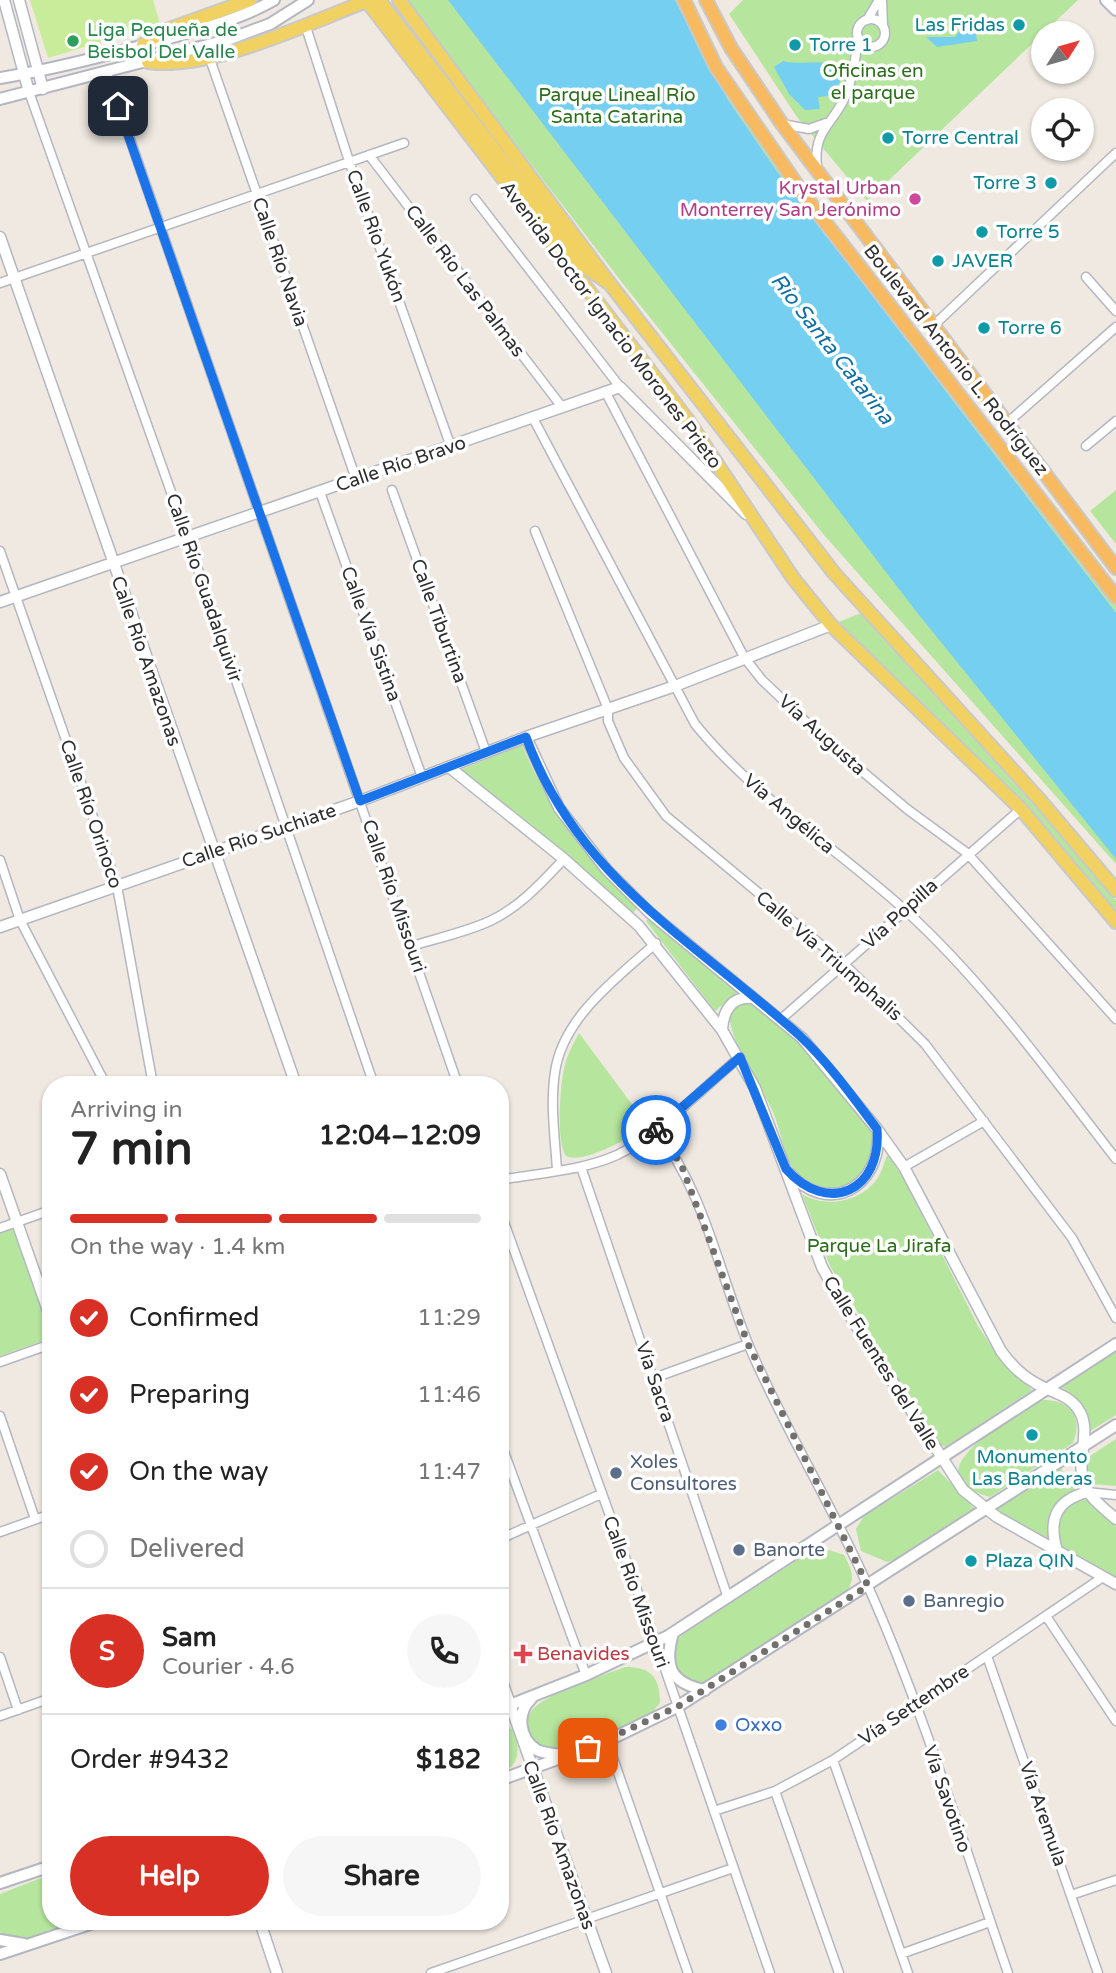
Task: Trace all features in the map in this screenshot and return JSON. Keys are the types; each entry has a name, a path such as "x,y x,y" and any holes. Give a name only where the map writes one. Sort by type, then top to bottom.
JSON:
{"highway":[{"name":"Boulevard Antonio L. Rodríguez","path":"684,0 716,67 736,100 804,195 1116,597"},
{"name":"Boulevard Antonio L. Rodríguez","path":"706,0 731,48 782,124 1116,568"}],"main road":[{"path":"143,45 164,31 250,0"},
{"path":"0,78 38,72 143,45 240,17 274,0"},
{"path":"203,52 255,44 371,0 583,265 610,284"},
{"name":"Avenida Doctor Ignacio Morones Prieto","path":"371,0 687,419 755,523 831,625 1021,809 1116,922"},
{"name":"Avenida Doctor Ignacio Morones Prieto","path":"400,0 610,284 834,573 1038,798 1116,890"},
{"path":"1106,0 1116,10"},
{"path":"0,99 148,62 173,64 252,32 307,1"},
{"path":"509,1706 586,1675 673,1633 1116,1344"},
{"path":"509,1777 607,1741 677,1707 1116,1424"},
{"path":"673,1633 667,1654 675,1676 686,1685 705,1690"},
{"path":"543,1693 524,1707 523,1731 537,1749 570,1755"},
{"path":"2,1883 42,1869"},
{"path":"0,1954 73,1930"},
{"path":"0,1940 12,1944 33,1944"}],"street":[{"path":"4,0 29,92"},
{"path":"19,0 43,89"},
{"path":"817,170 815,152 826,123 844,98 856,64 858,27 881,0"},
{"path":"856,64 885,37 880,23 881,0"},
{"path":"869,16 880,23"},
{"name":"Calle Río Yukón","path":"305,24 349,161 451,447"},
{"path":"858,37 866,47 874,47"},
{"name":"Calle Río Navia","path":"203,52 211,62 356,479"},
{"name":"Calle Río Missouri","path":"107,73 455,1076"},
{"name":"Calle Río Guadalquivir","path":"29,92 288,827 371,1076"},
{"path":"782,124 809,129 826,123"},
{"path":"0,283 404,143"},
{"path":"933,326 1116,153"},
{"name":"Calle Río Las Palmas","path":"369,155 562,407"},
{"path":"475,199 620,387 755,523"},
{"name":"Calle Río Amazonas","path":"0,236 293,1076"},
{"path":"1086,277 1116,311"},
{"path":"1006,424 1116,327"},
{"name":"Calle Río Bravo","path":"0,603 620,387"},
{"name":"Vía Augusta","path":"605,391 744,657 762,680 824,739 907,809 967,853 1116,1018"},
{"name":"Vía Angélica","path":"533,418 695,724 734,766 906,911 977,986 1116,1159"},
{"path":"1086,446 1116,421"},
{"name":"Calle Tiburtina","path":"392,489 486,752"},
{"name":"Calle Vía Sistina","path":"320,492 422,777"},
{"name":"Calle Vía Triumphalis","path":"535,531 608,709 611,732 624,758 666,816 844,964 925,1044 1072,1238 1116,1318"},
{"name":"Calle Río Orinoco","path":"0,551 117,886 151,1076"},
{"name":"Calle Río Suchiate","path":"0,927 360,801 526,737 675,686 831,625"},
{"path":"526,737 548,790 577,834 606,869 650,913 780,1020 828,1066 877,1129 904,1167 1001,1352 1023,1375 1069,1399 1078,1408 1083,1426 1079,1469 1087,1492 1116,1519"},
{"name":"Calle Fuentes del Valle","path":"449,767 564,859 639,926 656,943 722,1030 740,1057 786,1169 822,1267 940,1459 963,1490 986,1509 1116,1584"},
{"name":"Vía Popilla","path":"780,1020 906,911 967,853 1021,809"},
{"path":"412,946 489,922 503,914 528,896 564,859"},
{"path":"0,860 20,920 101,1076"},
{"path":"639,926 642,916 650,913"},
{"path":"557,1170 553,1088 559,1054 566,1038 594,1001 656,943"},
{"path":"722,1030 727,1008 739,999 752,998"},
{"path":"509,1178 581,1167 619,1154 655,1128 740,1057"},
{"path":"904,1167 984,1121"},
{"name":"Vía Savotino","path":"655,1128 681,1164 748,1344 868,1586 913,1703 1008,1973"},
{"path":"786,1169 797,1182 823,1195 847,1191 873,1168 879,1146 877,1129"},
{"name":"Vía Sacra","path":"581,1167 728,1598"},
{"path":"0,1174 42,1294"},
{"path":"0,1227 42,1213"},
{"name":"Calle Río Missouri","path":"509,1236 656,1643 770,1973"},
{"path":"654,1378 748,1344"},
{"path":"0,1362 42,1347"},
{"path":"0,1416 35,1519"},
{"path":"509,1466 586,1675"},
{"path":"1057,1551 1052,1525 1054,1513 1062,1503 1087,1492 1116,1495"},
{"path":"509,1536 601,1494"},
{"path":"0,1532 42,1517"},
{"name":"Vía Settembre","path":"714,1811 775,1791 833,1760 913,1703 1103,1577"},
{"path":"1046,1616 1116,1721"},
{"name":"Vía Aremula","path":"987,1656 1071,1895 1094,1972"},
{"path":"0,1657 18,1710"},
{"path":"0,1716 42,1701"},
{"name":"Calle Río Amazonas","path":"509,1716 532,1770 606,1973"},
{"path":"607,1741 688,1973"},
{"path":"833,1760 908,1973"},
{"path":"775,1791 839,1973"},
{"path":"437,1972 733,1868"},
{"path":"1071,1895 1116,1880"},
{"path":"901,1954 990,1922"},
{"path":"263,1930 277,1973"}],"green space":[{"name":"Liga Pequeña de Beisbol Del Valle","path":"30,0 153,0 160,24 48,58"},
{"name":"Río Santa Catarina","path":"405,0 683,0 709,58 1116,605 1116,864 824,535 624,285"},
{"name":"Oficinas en el parque","path":"743,0 1078,0 1056,21 1031,21 1031,45 867,201 797,117 729,14"},
{"path":"1116,490 1116,544 1090,511"},
{"path":"861,613 1074,850 1116,900 1116,915 1069,855 1022,802 839,622"},
{"path":"522,745 558,811 637,908 633,913 460,770"},
{"path":"649,918 738,992 715,1011 646,921"},
{"path":"741,1001 759,1008 795,1036 831,1075 871,1130 870,1159 855,1182 831,1191 818,1188 795,1171 773,1112 741,1052 731,1027 729,1014"},
{"path":"579,1033 648,1126 608,1148 574,1158 566,1156 563,1149 560,1101 565,1064"},
{"name":"Parque La Jirafa","path":"888,1154 904,1179 978,1326 995,1352 1032,1390 946,1447 937,1444 830,1266 802,1194 831,1202 852,1198 870,1187 877,1179"},
{"path":"11,1228 15,1230 42,1311 42,1341 0,1356 0,1233"},
{"path":"1116,1351 1116,1415 1090,1431 1086,1410 1073,1395 1061,1387"},
{"path":"1041,1400 1059,1402 1072,1411 1077,1425 1073,1443 990,1497 967,1487 958,1474 962,1461 973,1447"},
{"path":"1116,1439 1116,1486 1092,1484 1086,1475 1090,1456"},
{"path":"1059,1465 1075,1490 1057,1505 1051,1516 1051,1540 996,1510"},
{"path":"938,1470 974,1508 897,1559 887,1562 861,1551 856,1529 864,1516"},
{"path":"1082,1499 1090,1501 1116,1527 1116,1580 1061,1548 1056,1532 1059,1518 1067,1507"},
{"path":"823,1548 844,1555 847,1560 852,1578 846,1593 705,1683 691,1684 672,1668 673,1645 682,1635 813,1550"},
{"path":"625,1667 641,1669 656,1680 660,1703 650,1715 560,1753 539,1748 531,1736 527,1722 530,1713 537,1706 560,1692"},
{"path":"509,1727 513,1730 518,1749 509,1769"},
{"path":"42,1878 42,1930 53,1930 17,1939 0,1932 0,1894"}],"water":[{"name":"Río Santa Catarina","path":"448,0 675,0 728,100 778,173 1116,613 1116,859 915,610"},
{"path":"965,23 975,26 977,41 937,47 926,37 955,37"},
{"path":"783,61 837,65 842,68 840,82 830,96 818,97 820,109 805,110 789,94 774,67"}],"way so far":[{"path":"588,1748 677,1707 868,1586 748,1344 706,1223 681,1164 656,1130"}],"place":[{"name":"Las Fridas","path":"1019,25"},
{"name":"Liga Pequeña de Beisbol Del Valle","path":"73,41"},
{"name":"Torre 1","path":"795,45"},
{"name":"Torre Central","path":"888,138"},
{"name":"Torre 3","path":"1051,183"},
{"name":"Krystal Urban Monterrey San Jerónimo","path":"915,199"},
{"name":"Torre 5","path":"982,232"},
{"name":"JAVER","path":"938,261"},
{"name":"Torre 6","path":"984,328"},
{"name":"Monumento Las Banderas","path":"1032,1435"},
{"name":"Xoles Consultores","path":"616,1473"},
{"name":"Banorte","path":"739,1550"},
{"name":"Plaza QIN","path":"971,1561"},
{"name":"Banregio","path":"909,1601"},
{"name":"Benavides","path":"523,1654"},
{"name":"Oxxo","path":"721,1725"}],"route":[{"path":"118,106 360,801 526,737 548,790 594,856 632,897 802,1038 828,1066 877,1129 879,1146 873,1168 864,1179 847,1191 836,1195 823,1195 797,1182 786,1169 740,1057 655,1128 656,1130"}],"park label":[{"name":"Parque Lineal Río Santa Catarina","path":"617,106"}]}
